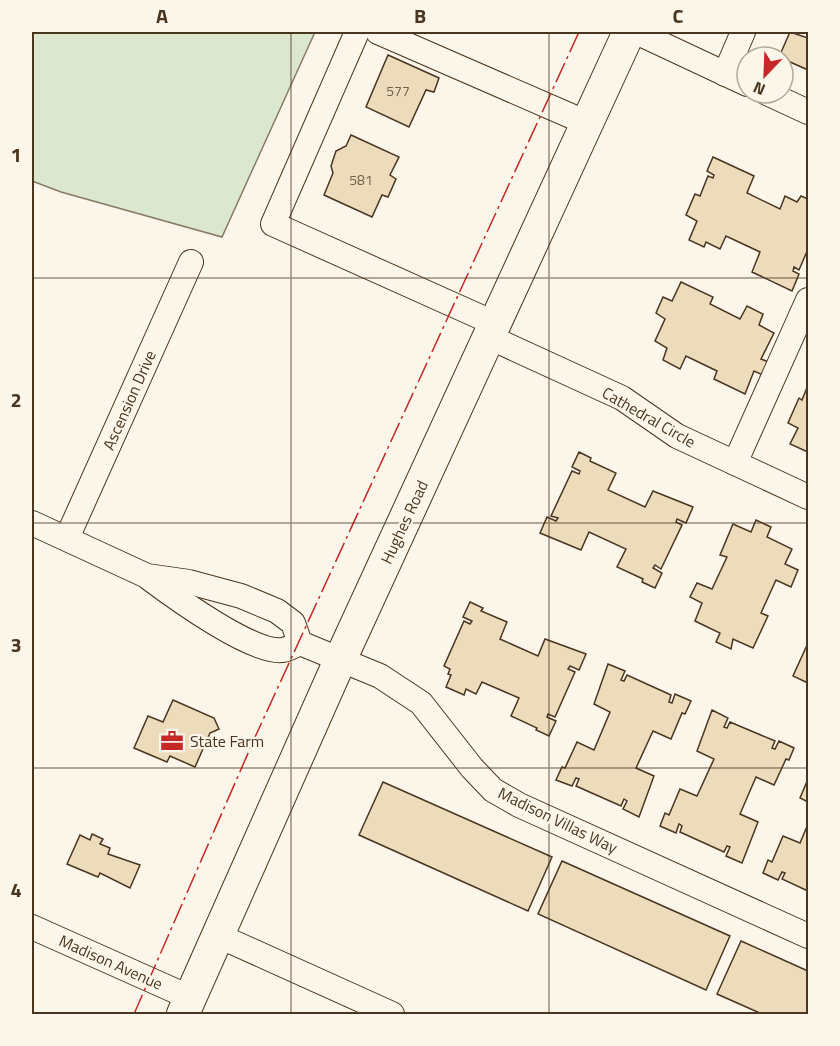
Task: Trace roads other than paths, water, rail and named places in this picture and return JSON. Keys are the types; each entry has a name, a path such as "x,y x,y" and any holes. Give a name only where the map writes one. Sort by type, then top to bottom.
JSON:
{"main road":[{"name":"Hughes Road","path":"187,1006 341,658 629,32"}],"street":[{"name":"Cathedral Circle","path":"357,32 273,224 493,330 622,398 677,436 808,497"},
{"path":"378,32 587,123"},
{"path":"636,32 735,79"},
{"path":"725,74 743,32"},
{"path":"793,105 808,112"},
{"name":"Ascension Drive","path":"67,538 191,262"},
{"path":"735,463 808,300"},
{"path":"32,522 147,576 176,599 225,630 267,648 282,651 300,643 293,623 277,611 241,596 189,582 147,576"},
{"name":"Madison Villas Way","path":"300,643 380,676 421,703 479,775 494,790 519,805 808,936"},
{"name":"Madison Avenue","path":"32,927 187,1006"},
{"path":"219,936 392,1014"}],"place":[{"name":"State Farm","path":"172,741"}]}
